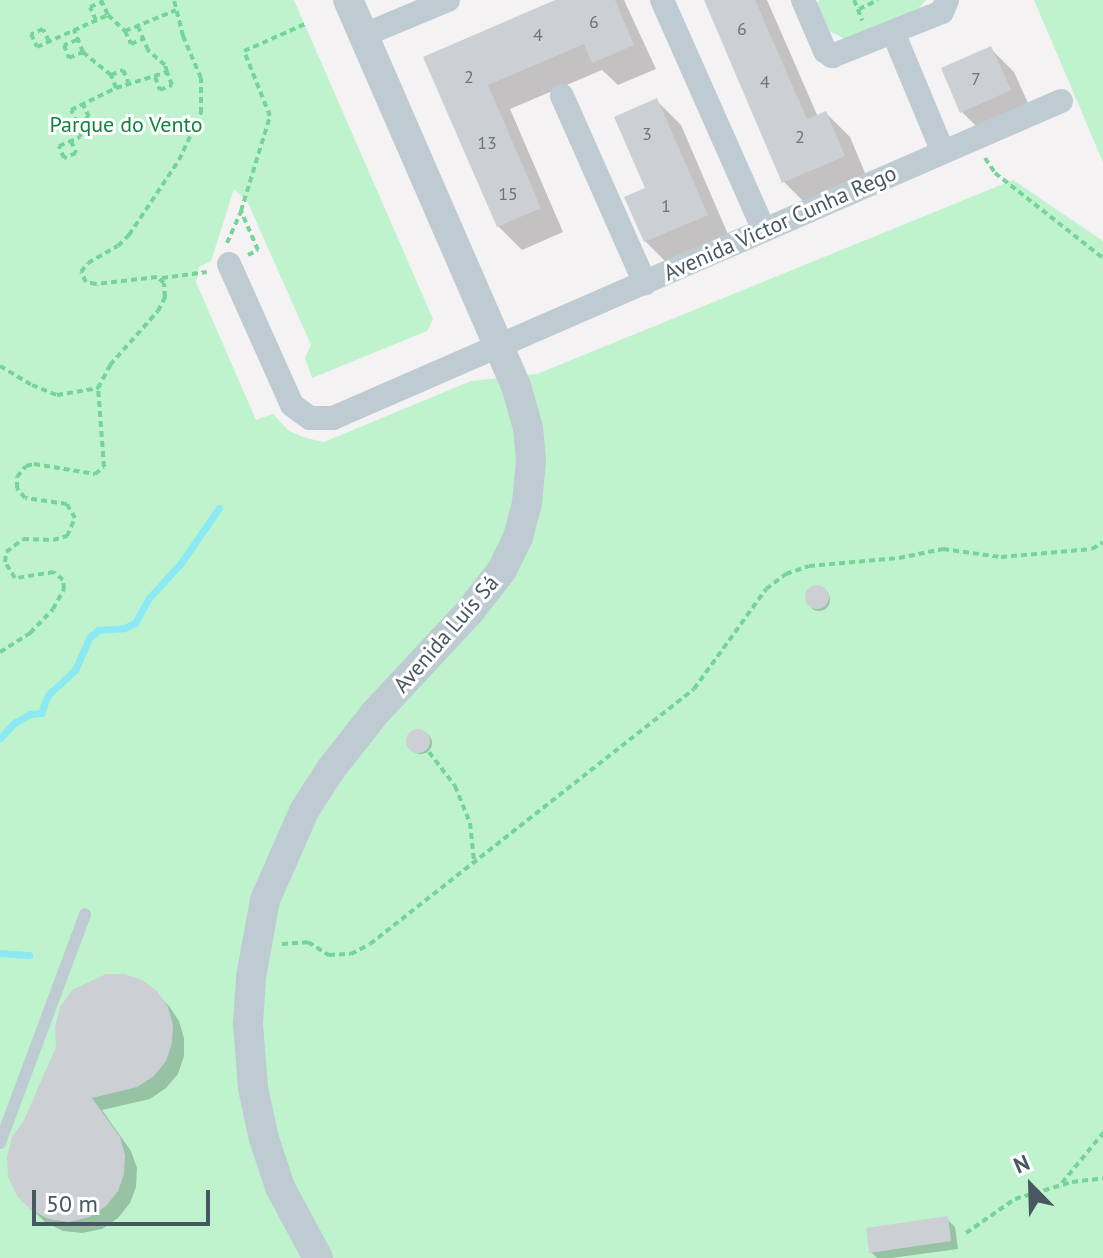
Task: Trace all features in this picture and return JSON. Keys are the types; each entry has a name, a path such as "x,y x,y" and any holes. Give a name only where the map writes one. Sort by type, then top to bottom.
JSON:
{"street":[{"name":"Avenida Luís Sá","path":"318,1258 280,1187 264,1139 253,1088 248,1024 255,944 265,900 304,811 375,713 478,601 502,570 518,537 528,489 528,428 500,345 348,0"},
{"path":"364,35 448,0"},
{"path":"662,0 764,230"},
{"path":"803,0 825,51 832,56 942,12 947,0"},
{"path":"893,32 943,152"},
{"path":"562,96 645,283"},
{"name":"Avenida Victor Cunha Rego","path":"229,264 292,405 310,418 333,418 1061,101"}],"lane":[{"path":"0,1143 85,914"}],"path":[{"path":"174,0 201,78 201,113 179,160 129,235 118,246 88,263 81,272 86,282 96,284 216,271 258,250 241,211 270,116 244,51 305,24"},
{"path":"858,9 878,0"},
{"path":"96,20 90,7 102,1 108,15 125,31 131,44 143,39"},
{"path":"125,31 176,10"},
{"path":"49,41 43,29 31,34 37,47 108,15"},
{"path":"138,26 148,50 165,65 172,85 160,90 155,77"},
{"path":"74,30 83,52 111,75 116,88"},
{"path":"77,40 64,45 69,58 83,52"},
{"path":"111,75 123,70 128,83"},
{"path":"71,141 76,153 64,158 59,146 80,137 71,110 128,83 167,72"},
{"path":"77,123 89,117 83,104"},
{"path":"972,140 995,173 1103,258"},
{"path":"0,652 30,633 53,609 64,589 63,580 54,572 15,578 5,562 6,552 23,539 53,540 67,536 75,518 67,504 25,498 17,488 17,477 26,466 34,464 95,474 104,467 98,388 110,365 163,304 166,290 162,278"},
{"path":"0,366 32,385 57,395 98,388"},
{"path":"255,944 308,942 329,955 351,954 370,944 694,689 766,589 786,574 809,566 899,558 943,549 1001,557 1092,549 1103,542"},
{"path":"429,752 455,786 470,823 474,862"},
{"path":"1060,1185 1103,1133"},
{"path":"966,1233 1015,1199 1060,1185 1103,1178"}],"green space":[{"name":"Parque do Vento","path":"0,0 294,0 433,319 427,331 312,378 305,358 311,345 248,203 234,189 211,261 199,267 196,282 256,420 273,414 289,431 324,442 471,381 537,374 1013,180 1103,241 1103,1258 0,1258"},
{"path":"819,0 926,0 917,10 845,39 827,30 817,5"},
{"path":"1034,0 1103,0 1103,162"}],"building":[{"path":"555,0 615,0 634,45 592,63 584,44 488,85 541,208 497,227 423,57"},
{"path":"704,0 755,0 807,119 826,111 845,156 782,183"},
{"path":"991,46 1011,90 960,113 941,68"},
{"path":"657,98 708,215 644,242 624,197 645,188 614,117"},
{"path":"817,585 826,588 829,597 826,606 817,609 808,606 805,597 808,588"},
{"path":"418,729 427,732 430,741 427,750 418,753 409,750 406,741 409,732"},
{"path":"106,974 124,974 142,980 157,991 168,1007 173,1025 172,1043 166,1061 154,1076 137,1087 92,1098 120,1137 125,1155 124,1174 118,1191 106,1206 89,1217 69,1222 49,1219 31,1210 17,1196 8,1177 7,1157 12,1137 24,1120 56,1047 55,1027 60,1007 72,990"},
{"path":"948,1216 951,1241 869,1253 866,1228"}],"waterway":[{"path":"0,738 14,723 30,714 41,713 48,695 75,670 90,637 98,630 124,628 135,623 149,598 181,563 219,508"},
{"path":"0,953 29,955"}]}
